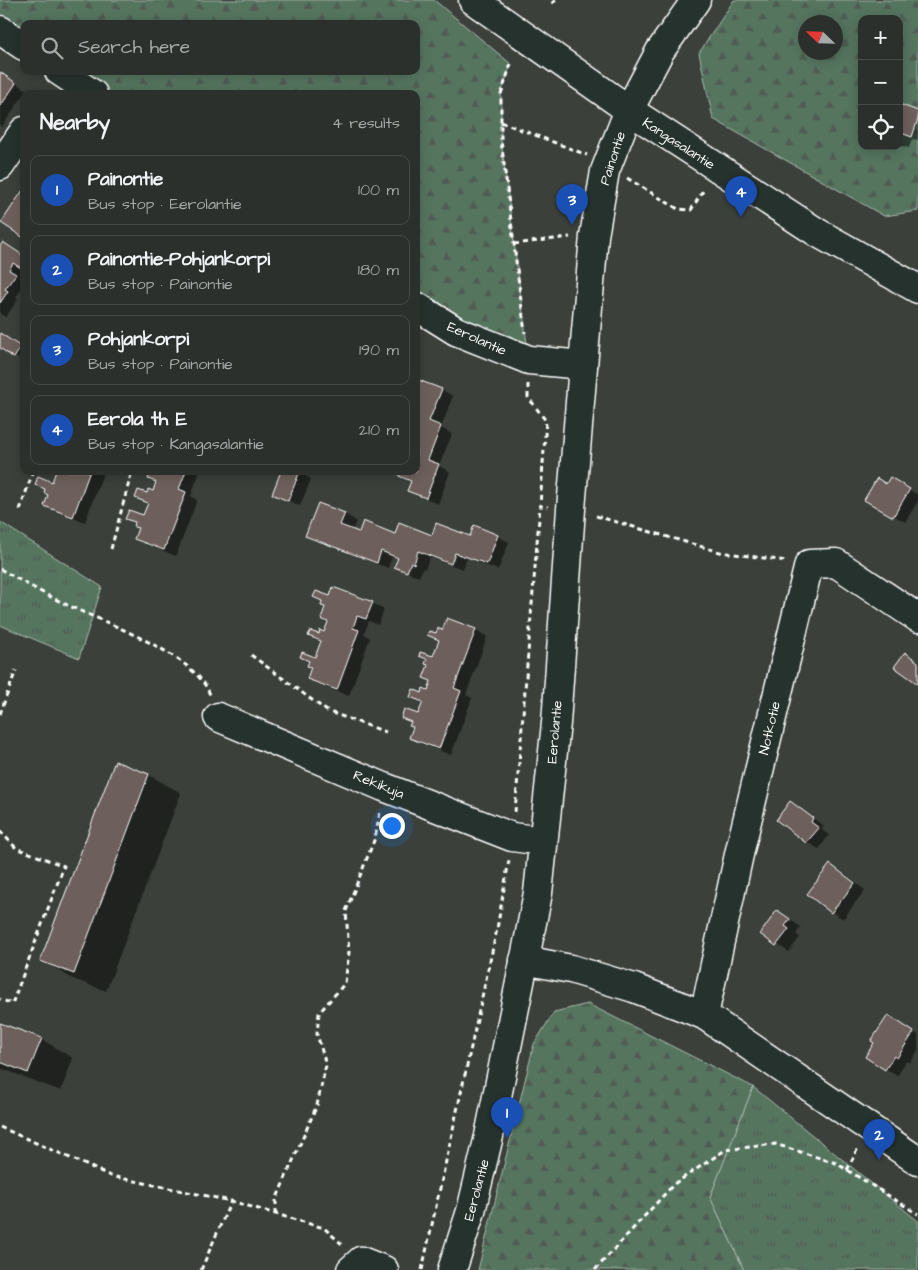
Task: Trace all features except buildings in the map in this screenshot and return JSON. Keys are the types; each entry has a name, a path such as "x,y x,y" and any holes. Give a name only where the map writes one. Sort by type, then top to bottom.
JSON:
{"street":[{"name":"Kangasalantie","path":"473,0 629,110 818,233 918,288"},
{"name":"Painontie","path":"583,365 594,236 605,171 629,110 660,51 696,0"},
{"path":"0,30 20,43"},
{"path":"57,80 83,90"},
{"path":"0,166 20,137"},
{"name":"Eerolantie","path":"420,308 456,331 529,360 583,365 570,509 556,723 538,893 490,1136 471,1211 452,1270"},
{"name":"Notkotie","path":"704,1015 740,850 809,564 836,563 918,618"},
{"name":"Rekikuja","path":"218,717 384,787 512,837 543,841"},
{"path":"524,960 571,969 625,985 704,1015 918,1162"}],"path":[{"path":"552,3 556,0"},
{"path":"514,244 571,237"},
{"path":"20,510 32,475"},
{"path":"111,549 131,475"},
{"path":"422,1270 497,929 512,837 540,506"},
{"path":"0,569 182,661 208,688 218,717"},
{"path":"251,655 327,711 386,732"},
{"path":"0,714 16,670"},
{"path":"276,1214 276,1200 317,1105 326,1065 317,1034 319,1013 345,983 349,952 346,911 375,838 384,787"},
{"path":"0,831 16,848 64,866 12,1004 0,999"},
{"path":"0,1127 111,1176 231,1202 324,1228 365,1267"},
{"path":"595,1270 674,1184 725,1150 775,1144 836,1163 918,1214"},
{"path":"200,1270 231,1202"}],"green space":[{"path":"0,0 434,0 511,64 501,94 501,140 529,360 420,308 420,90 87,90 65,75 420,75 420,20 20,20 20,43 0,30"},
{"path":"734,0 918,0 918,211 884,216 713,119 699,53"},
{"path":"0,522 102,587 79,658 0,625"},
{"path":"588,1004 753,1087 710,1197 744,1270 478,1270 534,1044 554,1012"},
{"path":"753,1087 918,1221 918,1270 744,1270 710,1197"}],"place":[{"name":"Eerola th E","path":"741,217"},
{"name":"Pohjankorpi","path":"572,225"},
{"name":"Painontie","path":"507,1138"},
{"name":"Painontie-Pohjankorpi","path":"879,1160"}]}
